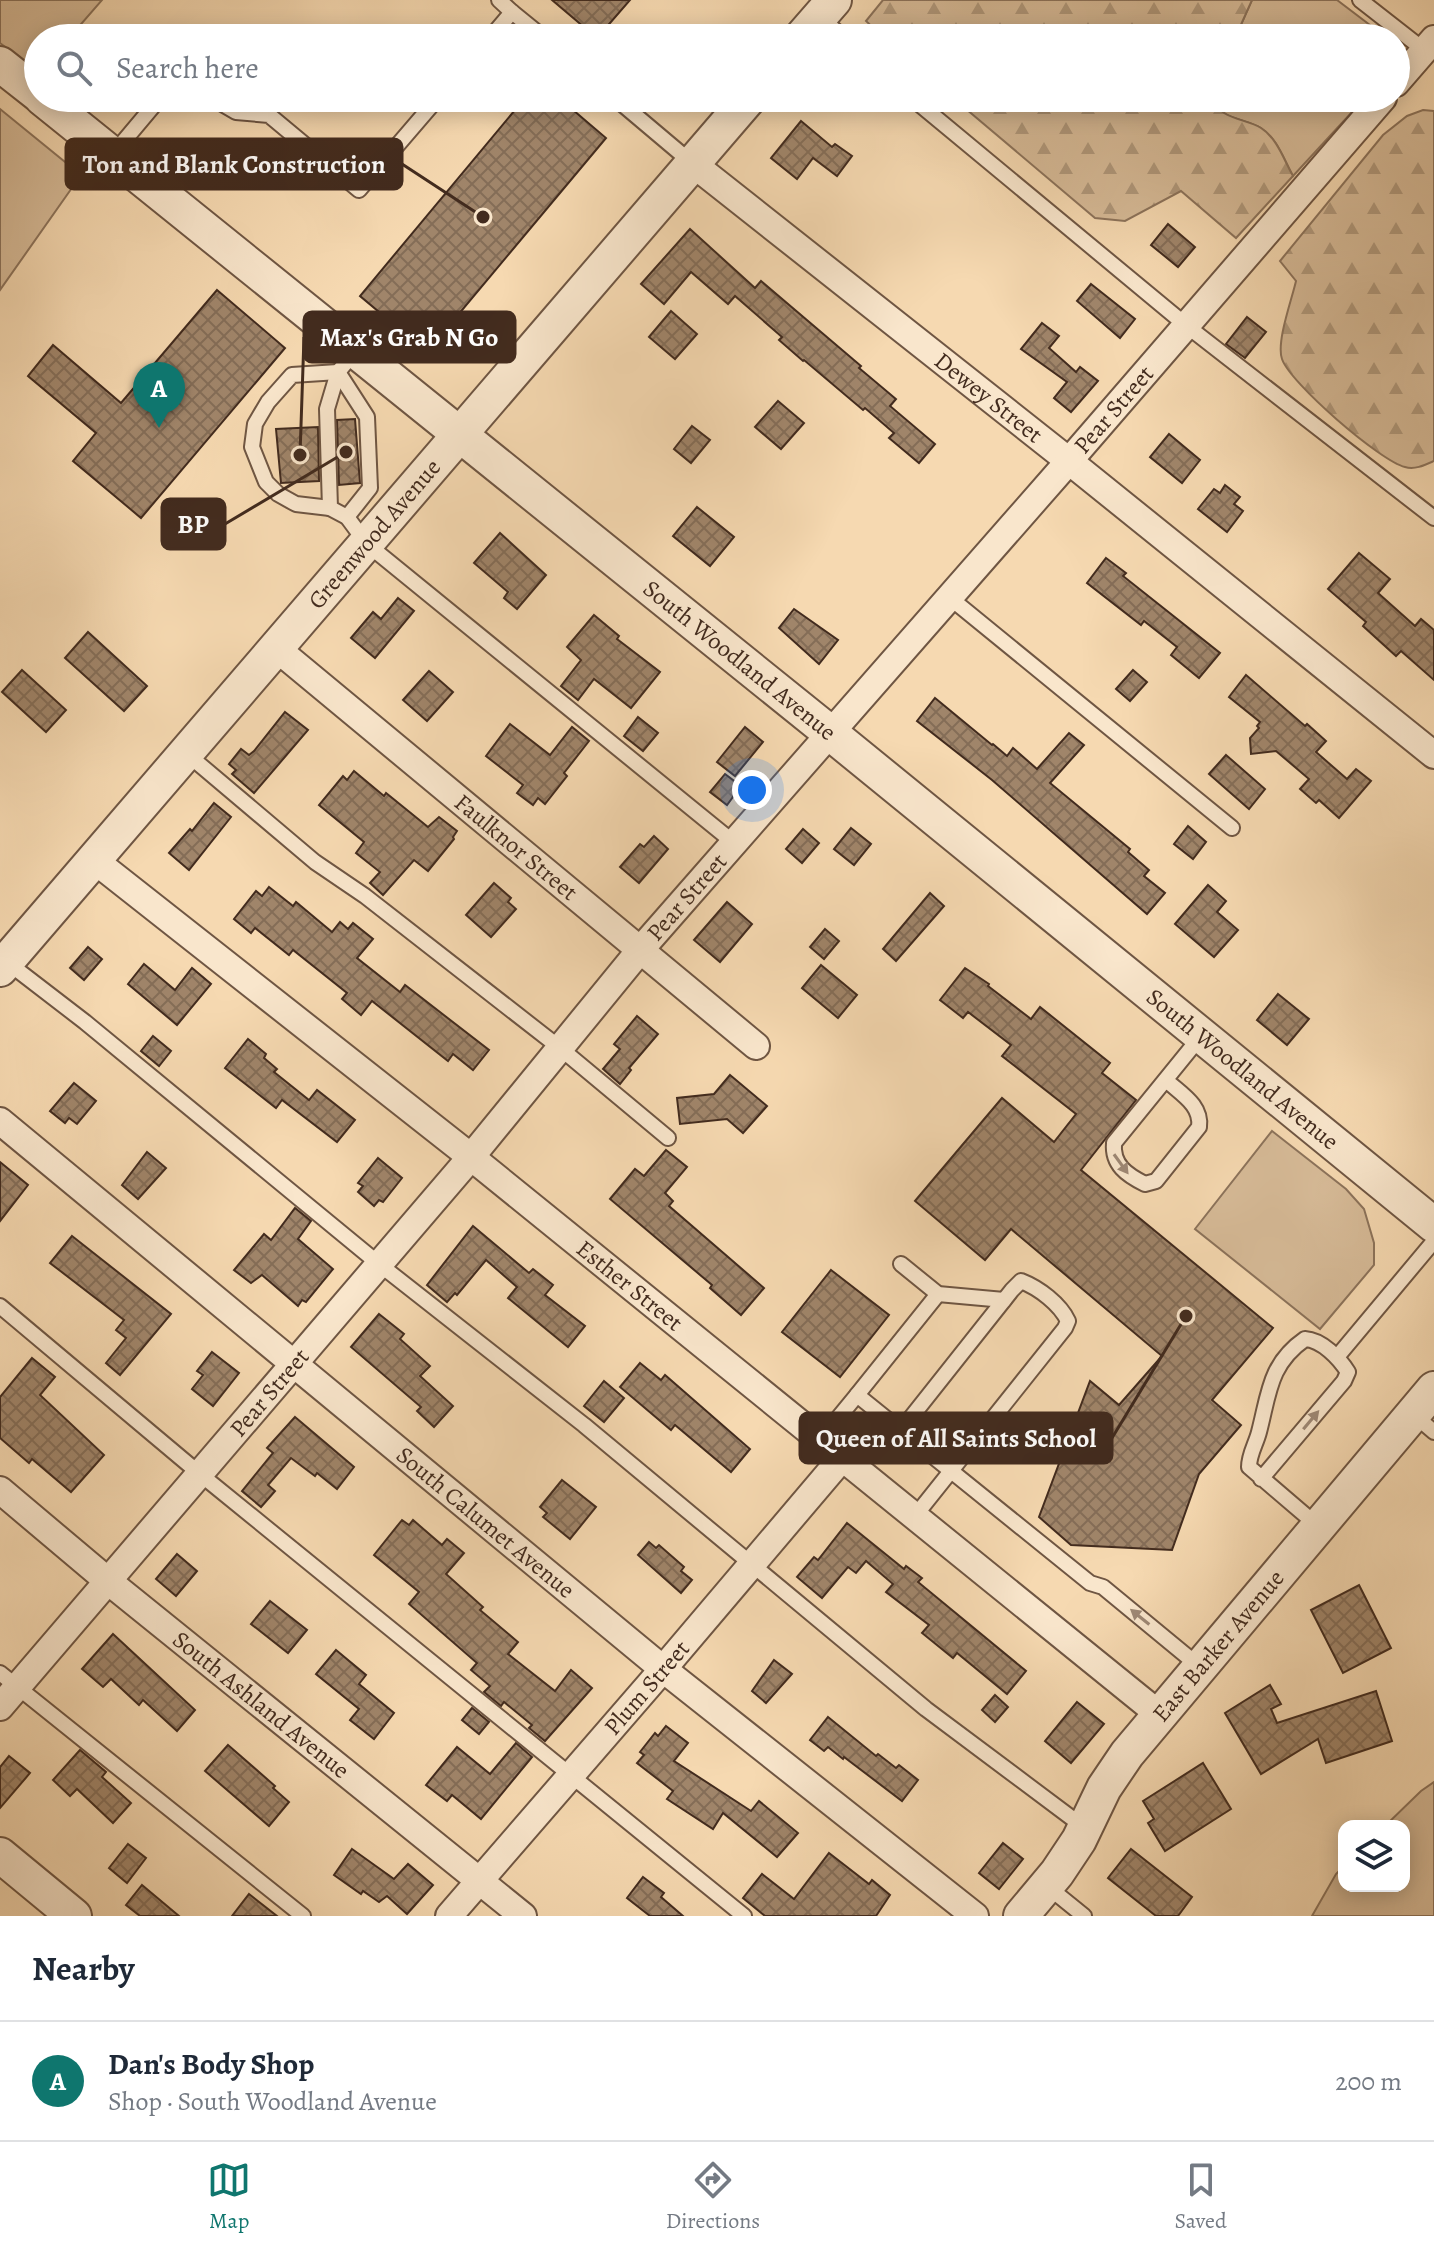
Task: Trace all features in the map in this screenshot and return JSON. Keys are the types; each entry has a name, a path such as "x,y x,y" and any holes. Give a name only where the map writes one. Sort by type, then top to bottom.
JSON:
{"street":[{"path":"1410,68 1430,47"},
{"name":"South Woodland Avenue","path":"0,64 24,83"},
{"name":"South Woodland Avenue","path":"60,112 346,362 460,436 1434,1225"},
{"name":"Greenwood Avenue","path":"3,965 276,648 357,530 460,436 737,112"},
{"name":"Pear Street","path":"6,1689 108,1581 471,1157 641,949 1371,112"},
{"name":"Dewey Street","path":"692,163 1434,755"},
{"name":"Faulknor Street","path":"276,648 756,1046"},
{"name":"Esther Street","path":"94,860 471,1157 1160,1715"},
{"name":"South Calumet Avenue","path":"0,1121 663,1669 975,1916"},
{"name":"East Barker Avenue","path":"1021,1916 1047,1886 1085,1829 1104,1788 1160,1715 1318,1527 1427,1411"},
{"name":"Plum Street","path":"449,1916 842,1458"},
{"name":"South Ashland Avenue","path":"0,1490 523,1916"},
{"path":"0,1855 74,1916"}],"lane":[{"path":"499,0 527,24"},
{"path":"1360,0 1396,24"},
{"path":"502,24 512,12"},
{"path":"1410,34 1430,47"},
{"path":"112,155 148,112"},
{"path":"236,112 269,115 359,190 426,112"},
{"path":"632,112 692,163"},
{"path":"929,112 1187,326 1434,518"},
{"path":"330,508 327,409 346,362"},
{"path":"346,362 292,375 268,402 255,424 252,447 266,482 278,494 296,504 330,508 733,842"},
{"path":"346,362 367,417 370,488 357,530"},
{"path":"949,597 1232,828"},
{"path":"186,753 315,862 365,896 560,1048 668,1138"},
{"path":"3,965 85,1022 379,1264 584,1425 926,1709 1085,1829"},
{"path":"1166,1080 1195,1105 1201,1116 1199,1127 1156,1181 1145,1184 1120,1169 1113,1153 1114,1143 1202,1036"},
{"path":"1337,1357 1434,1241"},
{"path":"901,1264 938,1294 1004,1300"},
{"path":"901,1430 1021,1281 1031,1285 1063,1311 1068,1321 915,1516"},
{"path":"820,1440 938,1294"},
{"path":"0,1306 200,1474 744,1916"},
{"path":"1261,1479 1344,1381 1348,1372 1337,1357 1312,1340 1305,1339 1296,1345 1274,1372 1259,1435 1249,1457 1249,1467 1261,1479 1318,1527"},
{"path":"857,1395 1090,1583 1103,1587 1200,1667"},
{"path":"6,1689 303,1916"},
{"path":"1047,1886 1084,1916"}],"green space":[{"path":"0,0 102,0 81,24 24,24 24,61 0,43"},
{"path":"883,0 1252,0 1241,24 869,24 866,21"},
{"path":"1252,0 1337,0 1369,24 1241,24"},
{"path":"0,109 81,175 0,290"},
{"path":"1423,110 1434,111 1434,461 1409,468 1393,462 1357,437 1301,385 1282,359 1281,342 1296,281 1280,261 1383,135 1407,116"},
{"path":"970,112 1222,112 1267,132 1293,176 1236,238 1181,191 1125,221 1095,218"},
{"path":"1222,112 1352,112 1293,176 1267,132"},
{"path":"1272,1131 1346,1189 1364,1209 1374,1243 1374,1265 1320,1329 1195,1229"},
{"path":"1434,1782 1434,1916 1312,1916 1338,1872 1338,1892 1410,1892 1410,1820 1391,1820"}],"building":[{"path":"552,0 630,0 609,24 580,24"},
{"path":"513,112 575,112 606,138 427,352 360,296"},
{"path":"801,121 832,147 835,144 852,156 837,176 813,158 797,179 771,158"},
{"path":"1168,224 1195,247 1178,267 1151,245"},
{"path":"690,229 755,288 761,281 896,399 890,406 935,444 919,463 889,438 894,433 803,361 779,340 782,337 735,296 728,304 691,272 664,304 641,284"},
{"path":"1091,284 1135,319 1120,338 1077,301"},
{"path":"217,290 285,348 141,518 73,461 96,433 28,376 53,345 121,403"},
{"path":"671,311 697,334 675,359 649,337"},
{"path":"1247,317 1266,332 1245,358 1226,344"},
{"path":"1042,323 1059,336 1049,348 1076,372 1080,367 1098,381 1071,412 1054,398 1067,382 1021,349"},
{"path":"778,401 804,423 781,449 755,427"},
{"path":"355,419 360,483 339,485 337,420"},
{"path":"692,426 710,440 691,463 674,449"},
{"path":"318,427 319,481 281,483 276,429"},
{"path":"1169,434 1200,460 1182,483 1150,457"},
{"path":"1225,485 1240,497 1234,504 1243,511 1227,532 1198,509 1214,489 1220,493"},
{"path":"697,507 734,537 710,566 673,536"},
{"path":"500,533 546,575 517,609 504,598 508,592 474,563"},
{"path":"1359,553 1390,579 1378,593 1415,626 1421,619 1434,630 1434,680 1401,651 1396,656 1363,626 1366,622 1328,589"},
{"path":"1106,558 1126,573 1123,576 1220,653 1199,678 1171,655 1177,647 1144,621 1141,625 1087,583"},
{"path":"398,598 414,611 375,658 351,638 373,612 381,619"},
{"path":"794,609 838,640 819,664 779,628"},
{"path":"594,615 619,636 617,639 660,672 631,708 594,679 578,700 561,686 581,660 567,647"},
{"path":"88,632 147,686 124,711 65,658"},
{"path":"22,670 66,710 46,732 2,692"},
{"path":"1133,670 1147,682 1130,701 1116,689"},
{"path":"429,671 453,692 427,721 403,700"},
{"path":"1246,675 1326,741 1316,752 1347,779 1356,769 1371,781 1339,818 1319,800 1316,803 1300,789 1309,779 1276,751 1251,754 1250,738 1260,722 1229,697"},
{"path":"935,698 1007,756 1013,748 1037,769 1069,733 1084,745 1050,783 1130,849 1128,852 1149,870 1144,876 1165,893 1147,914 992,780 917,721"},
{"path":"285,712 308,730 254,793 232,774 236,770 229,764 241,749 249,755 254,751"},
{"path":"638,717 658,733 643,751 624,736"},
{"path":"510,724 550,755 572,727 589,741 545,804 538,798 533,805 517,793 523,785 486,756"},
{"path":"745,727 763,742 735,776 717,762"},
{"path":"1226,755 1265,789 1249,809 1209,774"},
{"path":"354,771 428,827 439,817 457,831 428,871 414,860 383,895 370,883 380,872 356,853 364,842 319,805 343,776 347,780"},
{"path":"725,774 741,786 727,805 710,792"},
{"path":"214,803 231,817 189,870 169,853"},
{"path":"1188,826 1206,842 1193,859 1174,844"},
{"path":"851,828 871,844 854,865 834,849"},
{"path":"803,829 819,843 802,863 786,849"},
{"path":"654,836 668,849 639,883 620,867 640,844 644,847"},
{"path":"494,883 511,898 508,902 516,909 491,937 466,915"},
{"path":"1208,885 1226,901 1217,912 1238,930 1214,957 1175,924"},
{"path":"269,887 293,906 296,902 332,932 340,922 348,929 353,923 373,939 357,958 400,992 405,985 489,1050 473,1070 453,1054 448,1061 372,1001 361,1015 342,999 347,993 293,950 289,955 255,928 251,933 234,919 256,891 262,896"},
{"path":"930,893 944,906 896,961 883,949"},
{"path":"727,902 752,924 720,962 694,940"},
{"path":"825,929 839,941 824,959 810,947"},
{"path":"88,947 102,959 84,980 70,968"},
{"path":"144,964 175,990 192,968 211,984 177,1025 128,984"},
{"path":"821,965 857,995 838,1018 802,988"},
{"path":"965,968 1031,1019 1040,1007 1110,1063 1102,1073 1136,1100 1081,1170 1273,1328 1212,1400 1241,1425 1199,1474 1172,1550 1071,1545 1039,1517 1090,1381 1119,1405 1162,1356 1011,1229 985,1260 915,1201 1002,1098 1054,1142 1076,1114 1002,1056 1011,1045 968,1012 963,1018 940,1000"},
{"path":"1278,994 1309,1019 1287,1045 1257,1020"},
{"path":"637,1016 658,1034 629,1068 631,1070 620,1084 603,1069 620,1049 614,1044"},
{"path":"153,1036 171,1051 159,1066 141,1051"},
{"path":"248,1039 266,1054 264,1058 277,1069 274,1072 309,1100 317,1090 355,1120 337,1142 282,1100 276,1108 225,1068"},
{"path":"730,1075 767,1106 743,1133 727,1119 680,1124 677,1098 714,1094"},
{"path":"74,1083 96,1101 77,1124 69,1118 65,1123 50,1111"},
{"path":"666,1150 687,1167 665,1193 673,1201 669,1206 764,1288 741,1315 710,1288 712,1285 610,1199 635,1169 644,1176"},
{"path":"147,1152 166,1168 138,1199 122,1185"},
{"path":"378,1158 402,1178 383,1202 379,1200 374,1206 358,1192 363,1186 358,1183"},
{"path":"0,1162 28,1185 0,1221"},
{"path":"295,1208 311,1221 298,1239 333,1269 306,1302 302,1300 298,1306 262,1275 251,1283 234,1270 264,1234 271,1240"},
{"path":"473,1226 529,1273 533,1269 553,1285 545,1295 585,1326 568,1347 508,1298 517,1287 486,1260 457,1295 455,1293 447,1302 427,1285"},
{"path":"72,1236 171,1314 120,1375 106,1363 126,1338 116,1330 124,1320 50,1263"},
{"path":"831,1270 889,1315 840,1377 782,1332"},
{"path":"379,1314 404,1334 400,1339 430,1366 420,1376 453,1406 434,1427 417,1411 421,1407 351,1347"},
{"path":"212,1352 239,1373 213,1406 192,1389 203,1375 197,1371"},
{"path":"32,1358 55,1377 40,1395 104,1455 71,1492 32,1459 29,1463 0,1438 0,1397"},
{"path":"640,1363 661,1380 665,1375 750,1449 731,1472 675,1425 671,1430 620,1387"},
{"path":"604,1381 624,1398 604,1422 584,1406"},
{"path":"295,1417 354,1467 337,1489 291,1458 268,1485 275,1491 261,1507 242,1491 273,1453 267,1448"},
{"path":"562,1480 596,1507 570,1539 543,1517 547,1513 540,1507"},
{"path":"402,1520 409,1525 413,1520 442,1545 447,1539 464,1553 446,1574 483,1607 480,1610 518,1642 508,1654 555,1691 571,1670 592,1688 545,1741 529,1728 532,1725 504,1702 501,1706 484,1692 490,1686 471,1670 477,1663 409,1604 419,1592 374,1555"},
{"path":"847,1523 904,1569 906,1566 922,1578 918,1582 1026,1671 1007,1694 957,1653 953,1658 922,1633 929,1625 886,1592 893,1584 866,1561 856,1573 848,1567 822,1598 797,1577 814,1557 818,1560"},
{"path":"649,1542 656,1548 659,1545 684,1567 681,1571 692,1580 681,1593 638,1555"},
{"path":"177,1554 197,1571 176,1596 156,1579"},
{"path":"1359,1585 1391,1648 1343,1673 1311,1610"},
{"path":"270,1601 307,1630 288,1653 251,1624"},
{"path":"113,1634 195,1710 177,1731 143,1700 139,1705 111,1679 103,1687 82,1669"},
{"path":"336,1650 366,1675 359,1684 394,1713 374,1739 350,1720 359,1709 316,1674"},
{"path":"774,1660 792,1674 766,1703 752,1691"},
{"path":"1270,1685 1281,1704 1271,1709 1277,1723 1376,1691 1392,1741 1326,1763 1318,1739 1261,1774 1225,1713"},
{"path":"995,1695 1008,1707 995,1722 982,1710"},
{"path":"1077,1702 1104,1724 1071,1763 1045,1741"},
{"path":"472,1708 489,1722 479,1734 462,1720"},
{"path":"828,1717 876,1756 878,1754 896,1768 899,1765 918,1780 902,1801 844,1757 828,1747 824,1751 810,1740"},
{"path":"666,1726 688,1743 674,1761 751,1811 759,1801 798,1833 777,1857 723,1813 713,1829 667,1799 673,1791 637,1763 644,1755 640,1752 655,1733 658,1736"},
{"path":"516,1743 532,1757 481,1819 452,1795 447,1801 426,1785 457,1747 490,1774"},
{"path":"228,1745 289,1802 269,1826 205,1771"},
{"path":"80,1750 106,1772 102,1777 131,1803 113,1823 77,1789 70,1796 53,1780"},
{"path":"9,1756 30,1773 0,1808 0,1767"},
{"path":"1203,1763 1231,1809 1165,1851 1148,1823 1154,1819 1143,1801"},
{"path":"1003,1843 1023,1859 999,1889 979,1873"},
{"path":"128,1844 146,1858 127,1883 109,1868"},
{"path":"352,1849 394,1879 408,1864 433,1885 407,1914 387,1896 379,1902 363,1891 361,1894 334,1875"},
{"path":"1131,1849 1192,1897 1178,1916 1156,1916 1108,1878"},
{"path":"829,1853 869,1884 872,1880 890,1895 876,1916 765,1916 743,1898 762,1874 794,1899"},
{"path":"643,1877 664,1893 661,1897 683,1916 650,1916 627,1898"},
{"path":"142,1885 179,1916 140,1916 126,1905"},
{"path":"249,1894 277,1916 232,1916"}],"place":[{"name":"Ton and Blank Construction","path":"483,217"},
{"name":"Dan's Body Shop","path":"159,428"},
{"name":"BP","path":"346,452"},
{"name":"Max's Grab N Go","path":"300,455"},
{"name":"Queen of All Saints School","path":"1186,1316"}]}
